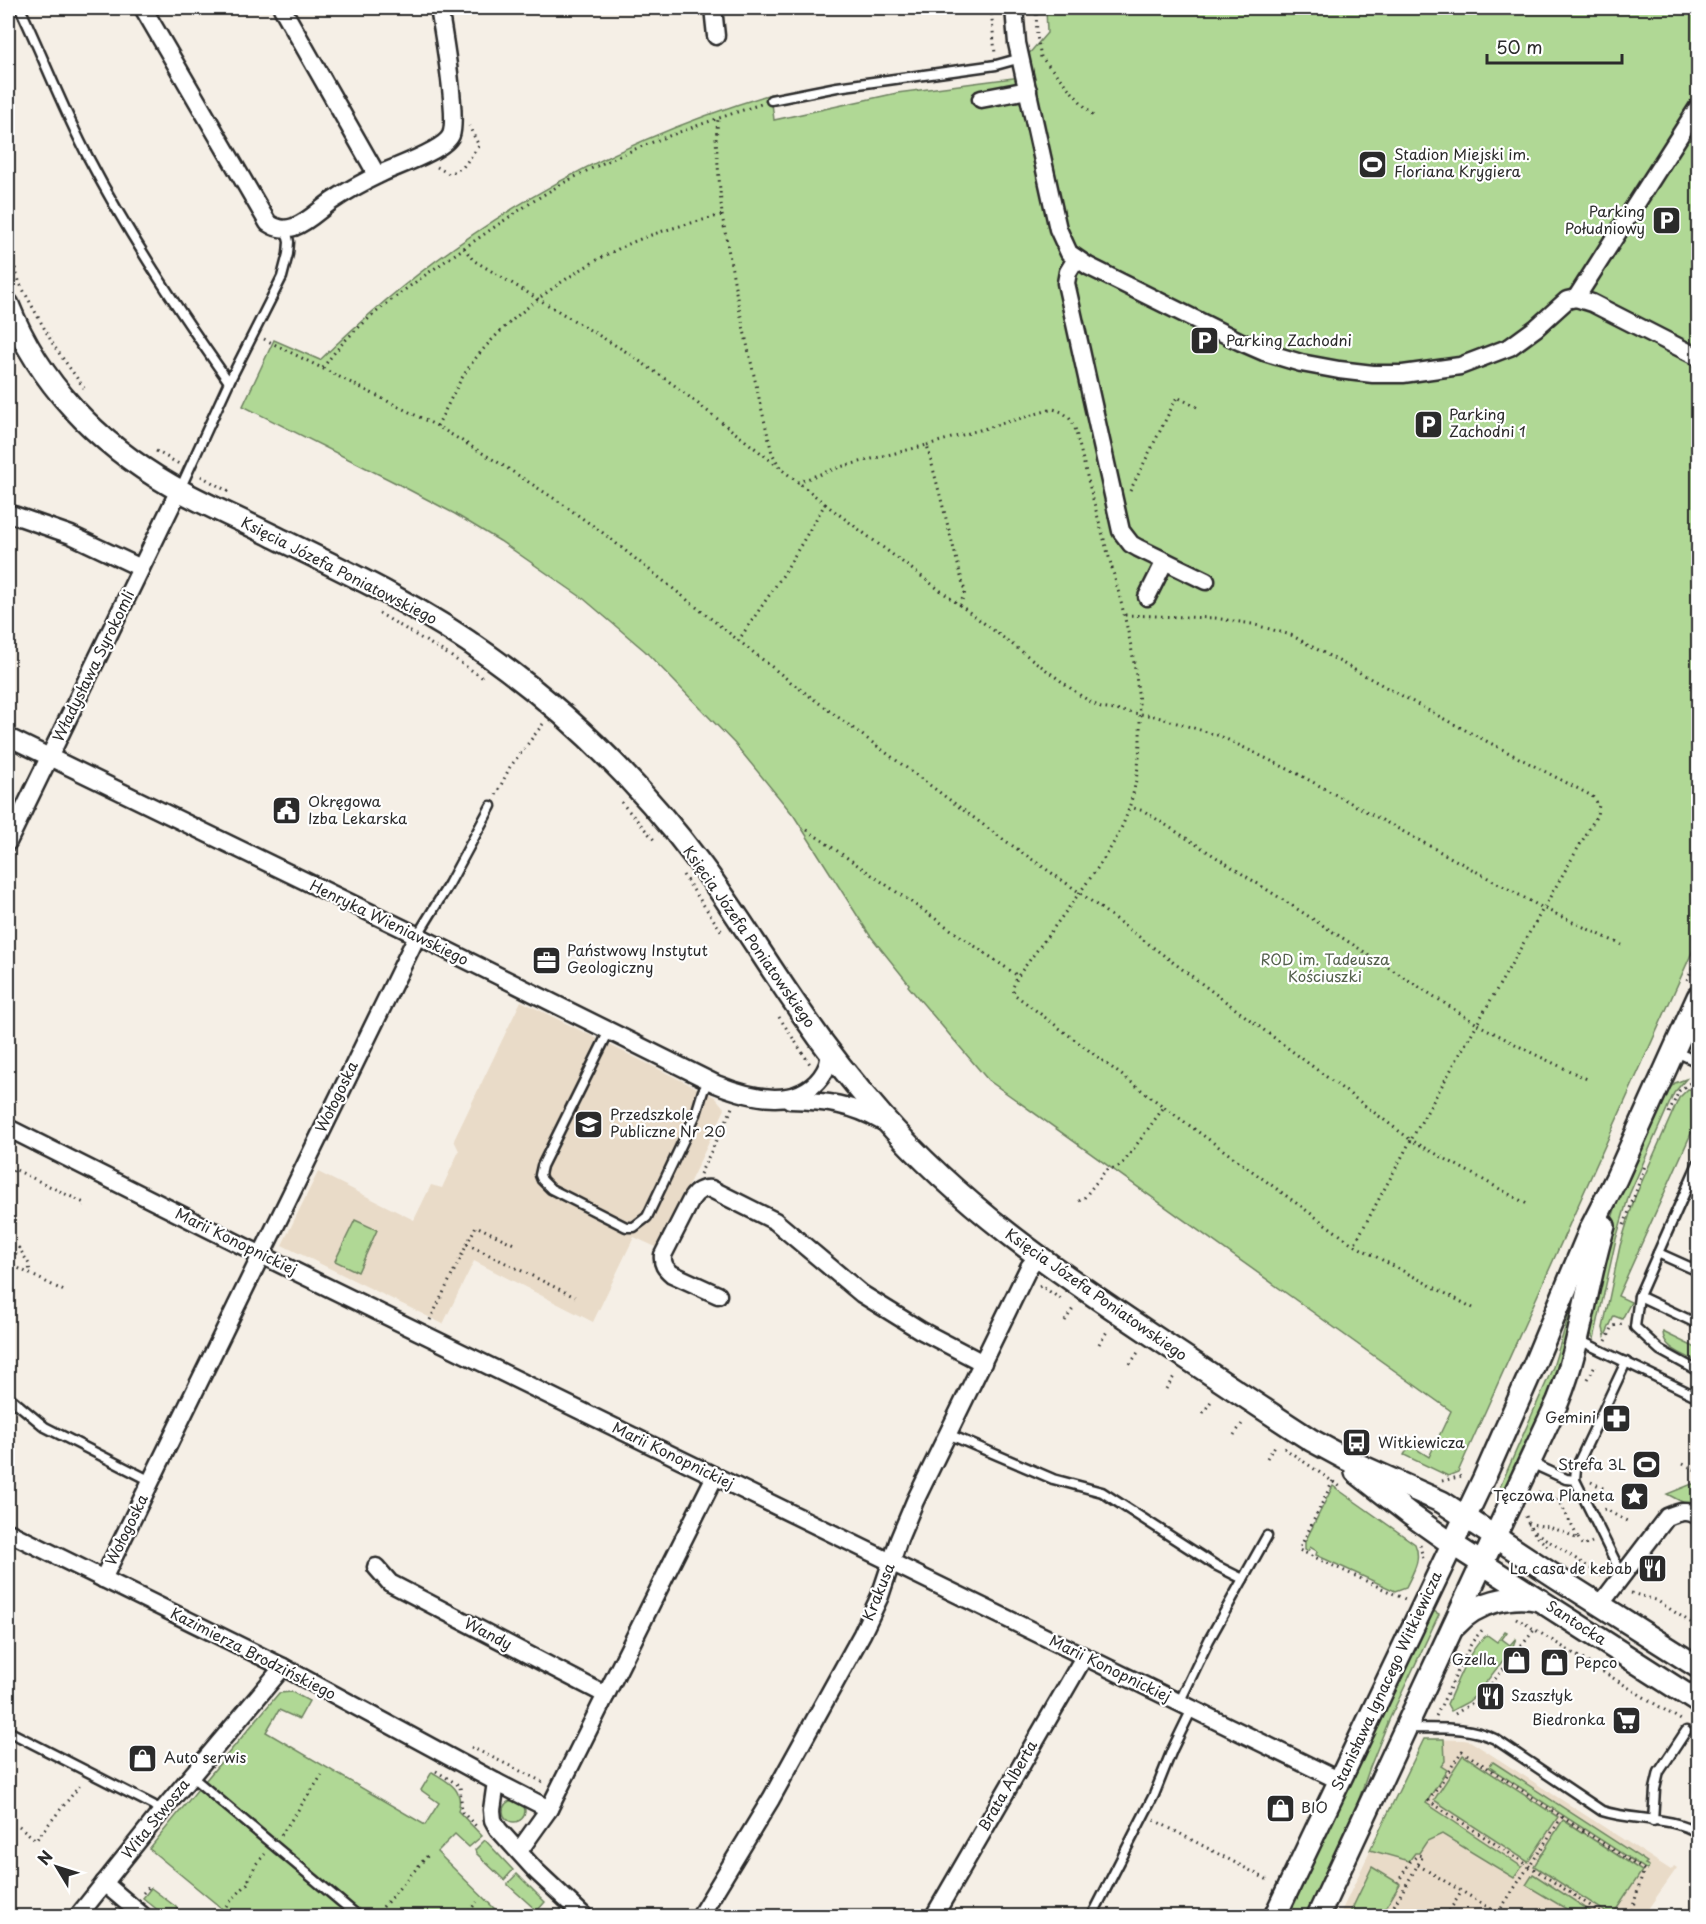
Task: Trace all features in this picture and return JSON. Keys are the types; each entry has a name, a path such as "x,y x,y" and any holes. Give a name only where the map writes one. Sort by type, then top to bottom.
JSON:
{"street":[{"path":"143,8 268,223 275,228 286,229 297,226 337,198 377,176 445,143 450,135 453,115 439,8"},
{"path":"282,8 377,176"},
{"path":"713,8 716,36"},
{"path":"1014,8 1014,27 1058,229 1065,247 1076,259 1256,348 1301,363 1339,370 1373,374 1403,374 1460,366 1510,347 1536,328 1560,305 1576,298 1593,303 1698,357"},
{"path":"981,99 1025,74"},
{"path":"1576,298 1698,107"},
{"path":"1076,259 1068,272 1066,283 1121,531 1126,539 1138,548 1206,580"},
{"name":"Księcia Józefa Poniatowskiego","path":"8,305 20,333 51,384 84,420 135,463 179,490 360,579 415,609 483,651 541,695 604,753 680,838 723,895 829,1051 892,1127 958,1192 999,1228 1037,1257 1324,1449 1452,1544"},
{"name":"Władysława Syrokomli","path":"8,842 179,490"},
{"path":"8,513 71,535 141,568"},
{"path":"1147,597 1165,561"},
{"name":"Henryka Wieniawskiego","path":"8,737 709,1081 750,1095 841,1104 892,1127"},
{"name":"Wołogoska","path":"103,1579 417,936"},
{"name":"Stanisława Ignacego Witkiewicza","path":"1275,1917 1465,1517 1534,1365 1591,1228 1616,1179 1698,997"},
{"name":"Henryka Wieniawskiego","path":"774,1098 796,1094 815,1084 827,1068 829,1051"},
{"name":"Marii Konopnickiej","path":"8,1128 261,1255 1340,1781"},
{"name":"Stanisława Ignacego Witkiewicza","path":"1318,1917 1416,1728 1453,1629 1566,1382 1616,1179"},
{"path":"718,1295 672,1274 662,1262 663,1255 692,1198 699,1190 711,1189 775,1221 862,1294 983,1363"},
{"name":"Krakusa","path":"700,1917 771,1799 848,1660 880,1596 907,1520 1029,1268 1037,1257"},
{"name":"Księcia Józefa Poniatowskiego","path":"1324,1449 1433,1497 1465,1517"},
{"path":"519,1851 549,1809 558,1792 715,1476"},
{"name":"Santocka","path":"1600,1605 1667,1517 1686,1511 1698,1516"},
{"path":"1465,1517 1496,1537"},
{"name":"Kazimierza Brodzińskiego","path":"8,1532 283,1667 549,1809"},
{"name":"Santocka","path":"1496,1537 1698,1667"},
{"path":"1452,1544 1483,1563"},
{"name":"Santocka","path":"1483,1563 1698,1702"},
{"name":"Wandy","path":"376,1567 390,1584 606,1695"},
{"name":"Stanisława Ignacego Witkiewicza","path":"1453,1629 1467,1615 1496,1602 1515,1598 1543,1601"},
{"name":"Brata Alberta","path":"934,1917 1084,1657"},
{"name":"Wita Stwosza","path":"78,1917 161,1812 283,1667"},
{"path":"496,1782 492,1810 493,1820 498,1829 536,1872 584,1917"},
{"path":"104,1883 143,1917"}],"lane":[{"path":"20,8 104,186 173,300 229,382"},
{"path":"771,100 837,87 996,65 1025,74"},
{"path":"179,490 229,382 282,277 289,242 286,229"},
{"name":"Wołogoska","path":"417,936 450,884 492,806"},
{"path":"609,1032 540,1175 551,1189 626,1227 634,1227 647,1216 696,1114 703,1091 709,1081"},
{"path":"1674,1051 1698,1062"},
{"path":"1698,1163 1639,1296 1635,1327 1660,1350 1698,1371"},
{"path":"1659,1253 1698,1270"},
{"path":"1639,1296 1698,1324"},
{"path":"1578,1340 1698,1397"},
{"path":"1622,1575 1575,1480 1576,1468 1626,1362"},
{"name":"Wołogoska","path":"8,1396 45,1427 151,1481"},
{"path":"948,1434 1053,1479 1102,1492 1215,1565 1243,1579"},
{"path":"1530,1462 1566,1479 1575,1480"},
{"path":"1092,1917 1144,1814 1209,1640 1267,1536"},
{"path":"1416,1728 1466,1729 1486,1735 1602,1811 1617,1816 1677,1823 1698,1833"},
{"path":"1653,1821 1654,1789 1659,1772 1688,1729"},
{"path":"8,1731 161,1812"},
{"path":"191,1776 358,1917"}],"path":[{"path":"992,8 996,65"},
{"path":"1036,8 1037,36 1041,57 1094,117"},
{"path":"323,368 342,343 423,277 568,181 617,157 684,130 771,100"},
{"path":"718,119 716,140 722,215 759,398 772,453 781,469"},
{"path":"437,426 467,370 503,329 539,299 569,277 631,243 722,215"},
{"path":"8,245 20,284 54,346 84,388"},
{"path":"464,248 473,260 625,351 674,385 825,504 1081,696 1101,708 1154,716 1186,724 1260,754 1543,908 1622,945"},
{"path":"273,343 437,426 558,501 603,533 738,641 1410,1140 1527,1204"},
{"path":"1115,512 1121,509 1177,397 1199,408"},
{"path":"798,482 840,467 1053,409 1062,411 1071,418 1125,615 1136,677 1141,740 1139,765 1130,807 1115,838 1100,865 1018,976 1013,987 1014,994 1164,1107 1354,1245 1473,1308"},
{"path":"927,445 965,592 960,605"},
{"path":"738,641 783,575 825,504"},
{"path":"377,612 485,679"},
{"path":"1125,615 1215,618 1252,624 1291,635 1446,720 1592,796 1599,805 1597,815 1410,1140 1354,1245"},
{"path":"492,806 499,786 510,767 543,724 551,731"},
{"path":"621,802 657,843"},
{"path":"1130,807 1144,811 1477,1024 1587,1078"},
{"path":"807,830 1018,976"},
{"path":"677,868 724,935"},
{"path":"779,1017 810,1064 808,1072"},
{"path":"1666,1119 1679,1091 1690,1083 1692,1078"},
{"path":"699,1190 699,1175 730,1113 733,1102"},
{"path":"1079,1201 1084,1198 1106,1170 1118,1167 1124,1162 1164,1107"},
{"path":"1621,1234 1649,1157"},
{"path":"13,1172 14,1169 84,1203 83,1206"},
{"path":"429,1322 476,1226 516,1245"},
{"path":"467,1245 575,1297"},
{"path":"30,1274 29,1264 19,1248 9,1264 66,1292"},
{"path":"1065,1321 1074,1307"},
{"path":"1099,1344 1108,1330"},
{"path":"1601,1339 1605,1344"},
{"path":"1130,1364 1139,1351"},
{"path":"1166,1389 1175,1375"},
{"path":"1203,1413 1212,1400"},
{"path":"1234,1435 1244,1421"},
{"path":"1268,1458 1277,1443"},
{"path":"1683,1464 1698,1471"},
{"path":"1441,1481 1462,1476 1466,1481"},
{"path":"1333,1481 1299,1550 1407,1600"},
{"path":"1528,1524 1566,1531 1577,1539 1558,1498"},
{"path":"1597,1506 1627,1521"},
{"path":"1526,1514 1528,1524 1538,1538 1558,1554"},
{"path":"1508,1615 1518,1618 1688,1729"},
{"path":"1436,1716 1472,1642 1487,1624 1480,1622"},
{"path":"1416,1728 1436,1716 1456,1714 1480,1698 1535,1629"},
{"path":"463,1743 549,1785 558,1792"},
{"path":"1606,1917 1429,1801 1462,1751 1645,1871 1630,1917"},
{"path":"433,1769 460,1786 462,1812 477,1828"},
{"path":"18,1826 36,1840 86,1777"},
{"path":"1144,1814 1273,1883"},
{"path":"1498,1913 1562,1816"},
{"path":"375,1917 429,1854"},
{"path":"1388,1917 1423,1856 1418,1855 1410,1862 1398,1882"},
{"path":"1418,1865 1503,1917"},
{"path":"1446,1917 1461,1891"},
{"path":"465,1917 477,1902"},
{"path":"174,1917 179,1910"}],"shaded area":[{"path":"521,1001 715,1097 725,1109 658,1248 634,1237 593,1322 474,1261 443,1324 282,1245 318,1172 414,1220 431,1185 442,1188 459,1151 454,1140"},
{"path":"1424,1739 1470,1741 1671,1870 1674,1866 1677,1868 1643,1916 1339,1916"}],"green space":[{"name":"ROD im. Tadeusza Kościuszki","path":"1046,8 1698,8 1698,939 1458,1472 1448,1476 1404,1455 1410,1445 1429,1457 1451,1411 988,1080 908,986 909,984 869,934 794,816 735,744 645,651 584,599 500,541 398,484 243,406 274,340 320,360 370,314 421,272 474,234 529,199 586,168 645,140 707,115 771,94 774,120 897,93 1028,76 1027,56 1047,33"},
{"path":"1686,1079 1674,1093 1629,1195 1616,1239 1594,1339 1589,1331 1597,1285 1610,1224 1620,1194 1664,1094 1675,1083"},
{"path":"1688,1089 1698,1090 1698,1118 1618,1296 1631,1302 1622,1319 1614,1316 1605,1336 1603,1328 1620,1246 1635,1197 1679,1098"},
{"path":"355,1220 377,1230 358,1272 335,1261"},
{"path":"1580,1279 1563,1367 1506,1490 1500,1487 1553,1367"},
{"path":"1663,1332 1698,1349 1698,1362 1671,1347 1664,1338"},
{"path":"1692,1484 1698,1485 1698,1507 1686,1504 1667,1494"},
{"path":"1333,1486 1415,1544 1417,1561 1406,1587 1395,1591 1316,1555 1317,1551 1310,1547 1308,1551 1305,1550 1305,1542"},
{"path":"1430,1609 1439,1614 1389,1720 1348,1831 1309,1916 1283,1916"},
{"path":"1505,1631 1507,1632 1502,1639 1510,1645 1516,1638 1512,1649 1476,1695 1451,1711 1447,1704 1474,1649 1487,1635 1497,1642"},
{"path":"292,1692 309,1701 299,1719 279,1710 266,1732 425,1825 439,1803 421,1790 432,1772 454,1787 460,1803 458,1811 482,1836 469,1847 455,1834 437,1852 502,1916 364,1916 205,1781 279,1693"},
{"path":"1424,1739 1444,1739 1445,1761 1441,1766 1447,1770 1426,1803 1522,1867 1514,1878 1442,1834 1427,1841 1419,1853 1415,1853 1409,1861 1370,1850"},
{"path":"1463,1755 1558,1817 1528,1862 1434,1800"},
{"path":"1493,1762 1647,1862 1645,1864 1649,1866 1647,1870 1489,1767"},
{"path":"198,1789 351,1916 231,1916 149,1849"},
{"path":"514,1800 522,1803 525,1811 522,1819 514,1822 506,1819 503,1811 506,1803"},
{"path":"1563,1820 1642,1871 1612,1916 1534,1866"},
{"path":"485,1840 513,1870 504,1880 476,1853 475,1850"},
{"path":"1372,1867 1400,1884 1381,1916 1356,1916 1350,1913"},
{"path":"517,1874 545,1902 537,1911 508,1885"},
{"path":"1533,1874 1598,1916 1578,1916 1526,1885"},
{"path":"151,1888 176,1907 177,1909 171,1916 165,1916 143,1898"}],"place":[{"name":"Stadion Miejski im. Floriana Krygiera","path":"1373,164"},
{"name":"Parking Południowy","path":"1666,221"},
{"name":"Parking Zachodni","path":"1205,341"},
{"name":"Parking Zachodni 1","path":"1428,424"},
{"name":"Okręgowa Izba Lekarska","path":"287,811"},
{"name":"Państwowy Instytut Geologiczny","path":"546,960"},
{"name":"Przedszkole Publiczne Nr 20","path":"589,1124"},
{"name":"Gemini","path":"1617,1418"},
{"name":"Witkiewicza","path":"1357,1443"},
{"name":"Strefa 3L","path":"1647,1465"},
{"name":"Tęczowa Planeta","path":"1635,1496"},
{"name":"La casa de kebab","path":"1653,1569"},
{"name":"Gzella","path":"1517,1660"},
{"name":"Pepco","path":"1554,1663"},
{"name":"Szaszłyk","path":"1490,1696"},
{"name":"Biedronka","path":"1626,1720"},
{"name":"Auto serwis","path":"143,1758"},
{"name":"BIO","path":"1280,1808"}]}
